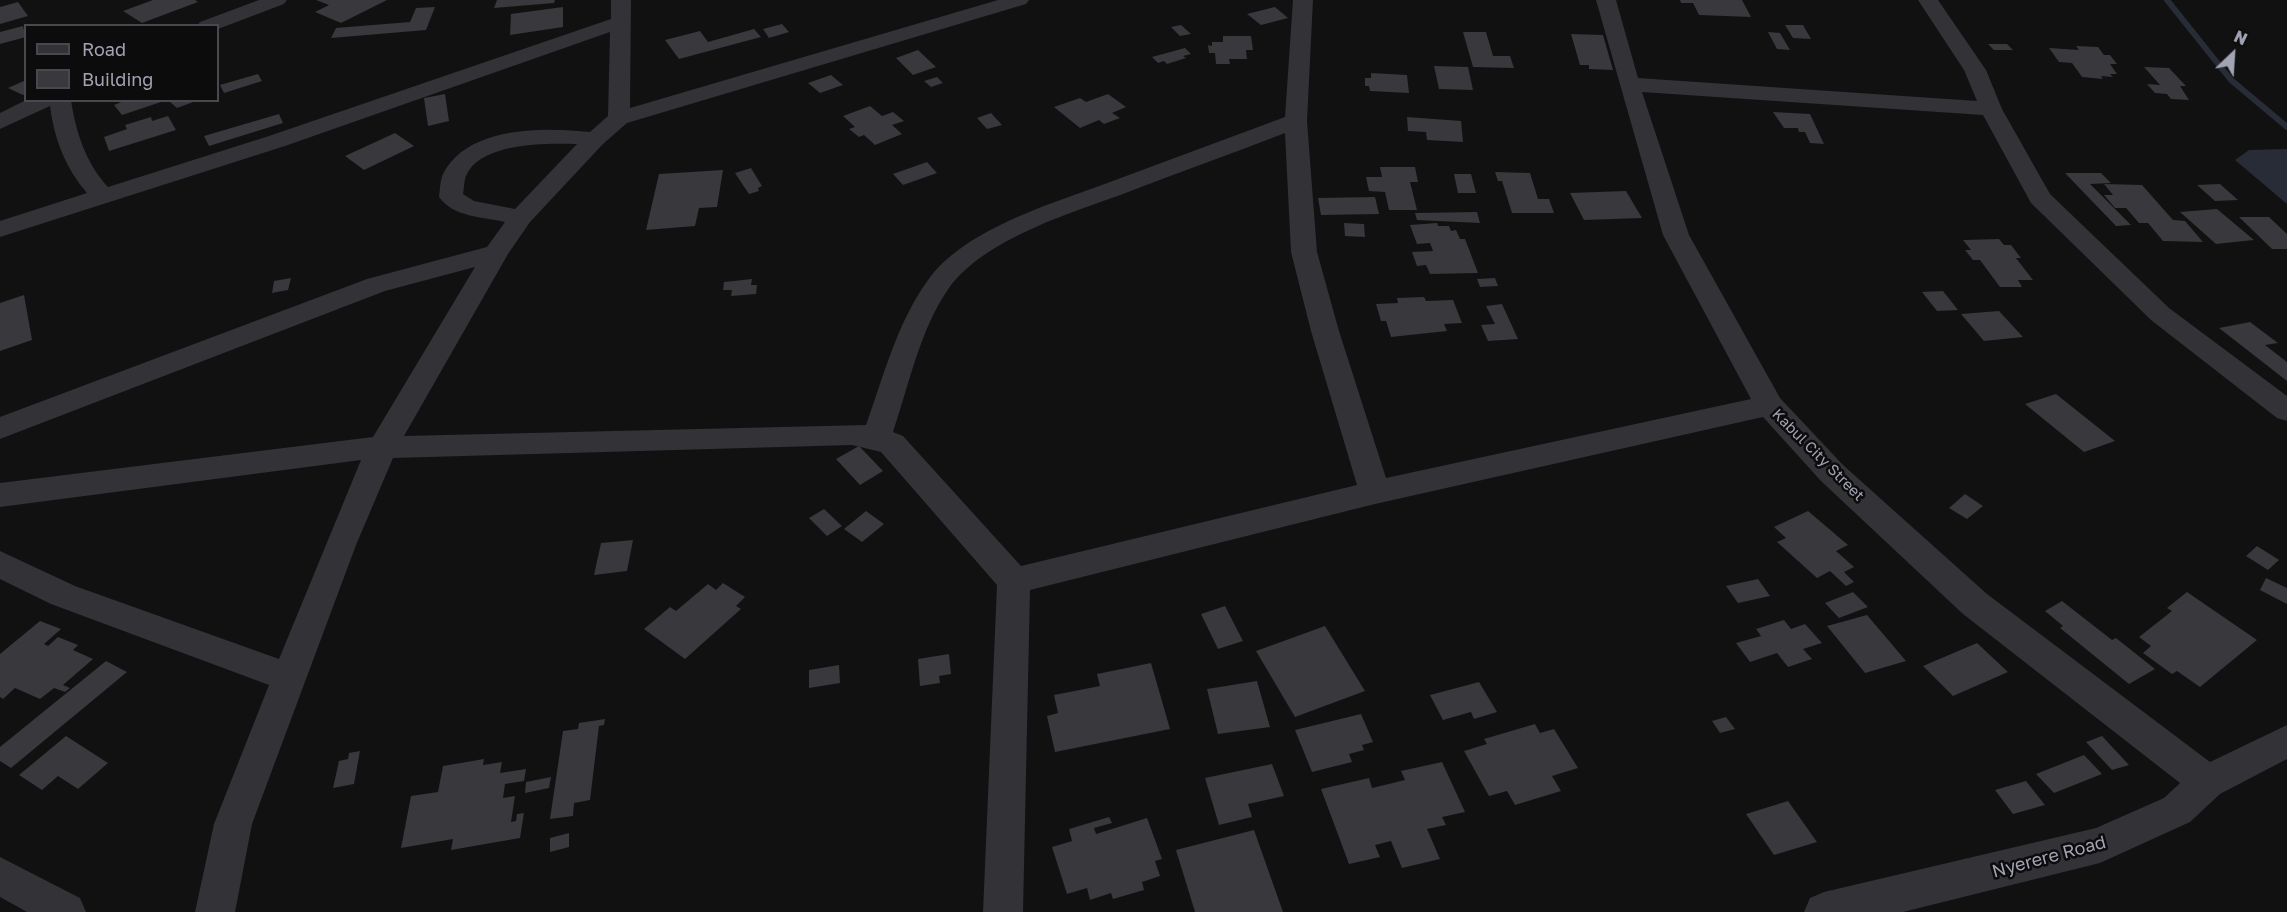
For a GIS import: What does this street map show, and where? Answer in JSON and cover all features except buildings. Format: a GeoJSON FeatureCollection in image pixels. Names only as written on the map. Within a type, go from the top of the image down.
{"type":"FeatureCollection","features":[{"type":"Feature","properties":{"kind":"street"},"geometry":{"type":"LineString","coordinates":[[212,24],[277,0]]}},
{"type":"Feature","properties":{"kind":"street"},"geometry":{"type":"LineString","coordinates":[[619,118],[621,0]]}},
{"type":"Feature","properties":{"kind":"street"},"geometry":{"type":"LineString","coordinates":[[215,912],[233,824],[340,545],[382,447],[496,253],[521,217],[595,139],[619,118],[1019,0]]}},
{"type":"Feature","properties":{"kind":"street"},"geometry":{"type":"LineString","coordinates":[[1303,0],[1296,121],[1304,252],[1324,332],[1376,492]]}},
{"type":"Feature","properties":{"kind":"street","name":"Kabul City Street"},"geometry":{"type":"LineString","coordinates":[[1606,0],[1629,84],[1676,235],[1768,405],[1832,473],[1975,604],[2207,782]]}},
{"type":"Feature","properties":{"kind":"street"},"geometry":{"type":"LineString","coordinates":[[1928,0],[1975,70],[1991,109],[2040,198],[2160,314],[2287,411]]}},
{"type":"Feature","properties":{"kind":"street"},"geometry":{"type":"LineString","coordinates":[[0,229],[277,141],[620,23]]}},
{"type":"Feature","properties":{"kind":"street"},"geometry":{"type":"LineString","coordinates":[[1629,84],[1787,97],[1991,109]]}},
{"type":"Feature","properties":{"kind":"street"},"geometry":{"type":"LineString","coordinates":[[0,122],[41,102]]}},
{"type":"Feature","properties":{"kind":"street"},"geometry":{"type":"LineString","coordinates":[[60,102],[63,122],[81,172],[102,195]]}},
{"type":"Feature","properties":{"kind":"street"},"geometry":{"type":"LineString","coordinates":[[876,437],[923,312],[940,282],[955,266],[978,249],[1046,215],[1296,121]]}},
{"type":"Feature","properties":{"kind":"street"},"geometry":{"type":"LineString","coordinates":[[521,217],[467,207],[450,197],[449,181],[459,166],[489,146],[511,140],[570,135],[595,139]]}},
{"type":"Feature","properties":{"kind":"street"},"geometry":{"type":"LineString","coordinates":[[0,428],[376,285],[496,253]]}},
{"type":"Feature","properties":{"kind":"street"},"geometry":{"type":"LineString","coordinates":[[1014,581],[1376,492],[1768,405]]}},
{"type":"Feature","properties":{"kind":"street"},"geometry":{"type":"LineString","coordinates":[[0,495],[382,447],[852,434],[876,437],[892,444],[1014,581],[1003,912]]}},
{"type":"Feature","properties":{"kind":"street"},"geometry":{"type":"LineString","coordinates":[[0,564],[63,595],[290,678]]}},
{"type":"Feature","properties":{"kind":"street","name":"Nyerere Road"},"geometry":{"type":"LineString","coordinates":[[1824,912],[2100,845],[2177,810],[2207,782],[2287,741]]}},
{"type":"Feature","properties":{"kind":"street"},"geometry":{"type":"LineString","coordinates":[[0,876],[66,912]]}},
{"type":"Feature","properties":{"kind":"shaded area"},"geometry":{"type":"Polygon","coordinates":[[[2287,149],[2287,204],[2235,160],[2249,150],[2287,149]]]}},
{"type":"Feature","properties":{"kind":"waterway"},"geometry":{"type":"LineString","coordinates":[[2167,0],[2231,80],[2287,127]]}}]}
